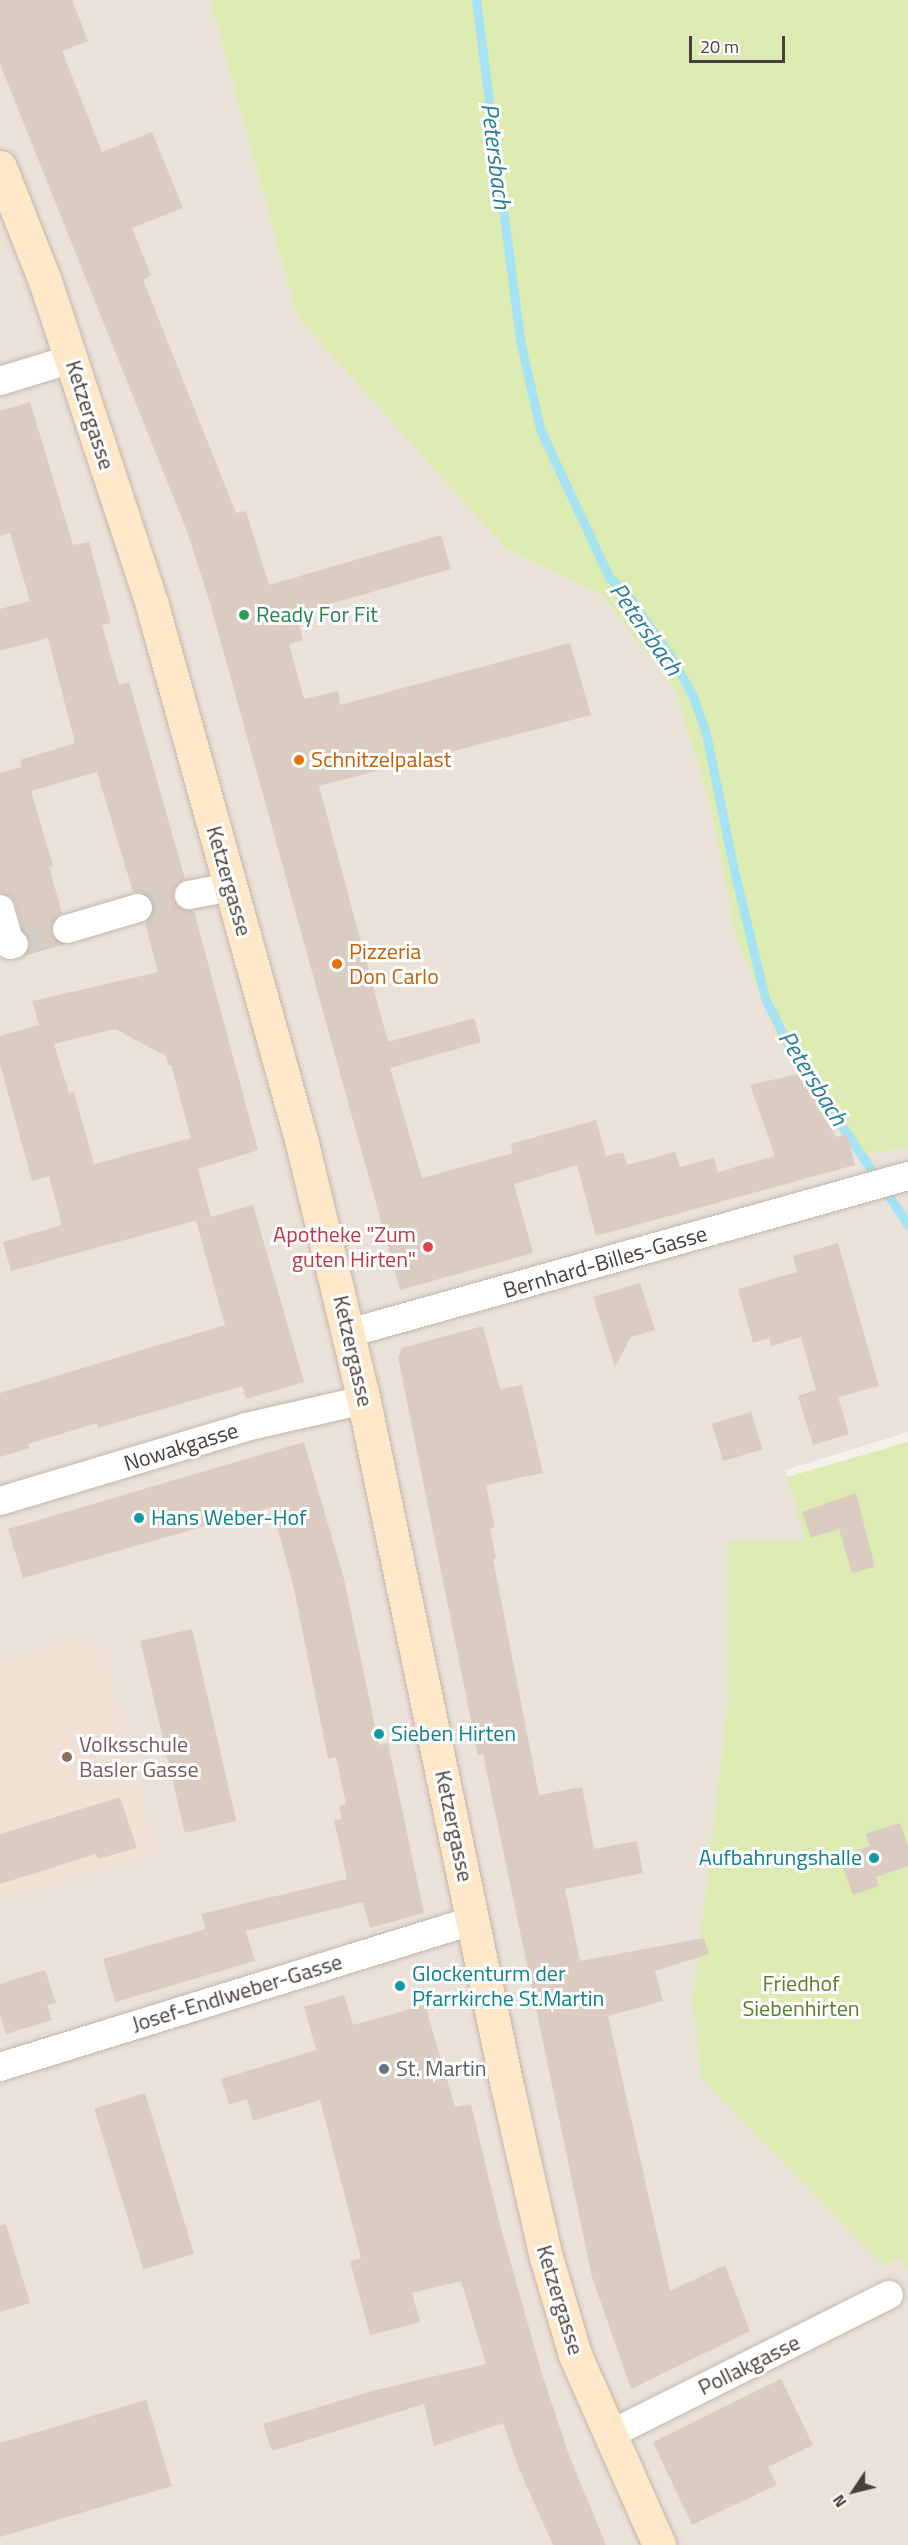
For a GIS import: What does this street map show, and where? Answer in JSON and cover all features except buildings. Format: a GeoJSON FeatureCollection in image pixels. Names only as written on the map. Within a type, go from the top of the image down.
{"type":"FeatureCollection","features":[{"type":"Feature","properties":{"kind":"main road","name":"Ketzergasse"},"geometry":{"type":"LineString","coordinates":[[0,167],[45,281],[152,605],[302,1143],[364,1400],[546,2256],[575,2355],[659,2545]]}},
{"type":"Feature","properties":{"kind":"street"},"geometry":{"type":"LineString","coordinates":[[0,381],[72,359]]}},
{"type":"Feature","properties":{"kind":"street"},"geometry":{"type":"LineString","coordinates":[[189,895],[231,887]]}},
{"type":"Feature","properties":{"kind":"street"},"geometry":{"type":"LineString","coordinates":[[67,929],[138,908]]}},
{"type":"Feature","properties":{"kind":"street"},"geometry":{"type":"LineString","coordinates":[[0,909],[10,945],[14,944]]}},
{"type":"Feature","properties":{"kind":"street","name":"Bernhard-Billes-Gasse"},"geometry":{"type":"LineString","coordinates":[[349,1332],[908,1176]]}},
{"type":"Feature","properties":{"kind":"street","name":"Nowakgasse"},"geometry":{"type":"LineString","coordinates":[[0,1501],[246,1427],[364,1400]]}},
{"type":"Feature","properties":{"kind":"street","name":"Josef-Endlweber-Gasse"},"geometry":{"type":"LineString","coordinates":[[0,2067],[474,1920]]}},
{"type":"Feature","properties":{"kind":"street","name":"Pollakgasse"},"geometry":{"type":"LineString","coordinates":[[609,2435],[889,2295]]}},
{"type":"Feature","properties":{"kind":"shaded area"},"geometry":{"type":"Polygon","coordinates":[[[0,0],[210,0],[297,316],[506,549],[602,595],[675,690],[711,808],[863,1155],[908,1148],[908,1432],[785,1470],[806,1540],[728,1542],[728,1703],[899,2257],[908,2271],[908,2545],[0,2545],[0,1901],[158,1854],[84,1636],[0,1661],[0,0]]]}},
{"type":"Feature","properties":{"kind":"shaded area","name":"Volksschule Basler Gasse"},"geometry":{"type":"Polygon","coordinates":[[[84,1636],[106,1654],[158,1854],[0,1901],[0,1661],[84,1636]]]}},
{"type":"Feature","properties":{"kind":"green space"},"geometry":{"type":"Polygon","coordinates":[[[210,0],[908,0],[908,1148],[863,1155],[781,1044],[736,938],[711,808],[675,690],[602,595],[506,549],[297,316],[210,0]]]}},
{"type":"Feature","properties":{"kind":"green space","name":"Friedhof Siebenhirten"},"geometry":{"type":"Polygon","coordinates":[[[908,1442],[908,2271],[899,2257],[884,2266],[701,2078],[693,2001],[728,1703],[728,1541],[805,1540],[787,1477],[908,1442]]]}},
{"type":"Feature","properties":{"kind":"waterway","name":"Petersbach"},"geometry":{"type":"LineString","coordinates":[[476,0],[520,340],[540,429],[609,577],[632,601],[671,657],[692,694],[705,729],[733,866],[765,998],[790,1048],[908,1225]]}},
{"type":"Feature","properties":{"kind":"tunnel"},"geometry":{"type":"LineString","coordinates":[[138,908],[189,895]]}},
{"type":"Feature","properties":{"kind":"tunnel"},"geometry":{"type":"LineString","coordinates":[[14,944],[67,929]]}},
{"type":"Feature","properties":{"kind":"place","name":"Ready For Fit"},"geometry":{"type":"Point","coordinates":[244,615]}},
{"type":"Feature","properties":{"kind":"place","name":"Schnitzelpalast"},"geometry":{"type":"Point","coordinates":[299,760]}},
{"type":"Feature","properties":{"kind":"place","name":"Pizzeria Don Carlo"},"geometry":{"type":"Point","coordinates":[337,964]}},
{"type":"Feature","properties":{"kind":"place","name":"Apotheke \"Zum guten Hirten\""},"geometry":{"type":"Point","coordinates":[428,1247]}},
{"type":"Feature","properties":{"kind":"place","name":"Hans Weber-Hof"},"geometry":{"type":"Point","coordinates":[139,1518]}},
{"type":"Feature","properties":{"kind":"place","name":"Sieben Hirten"},"geometry":{"type":"Point","coordinates":[379,1734]}},
{"type":"Feature","properties":{"kind":"place","name":"Volksschule Basler Gasse"},"geometry":{"type":"Point","coordinates":[67,1757]}},
{"type":"Feature","properties":{"kind":"place","name":"Aufbahrungshalle"},"geometry":{"type":"Point","coordinates":[874,1858]}},
{"type":"Feature","properties":{"kind":"place","name":"Glockenturm der Pfarrkirche St.Martin"},"geometry":{"type":"Point","coordinates":[400,1986]}},
{"type":"Feature","properties":{"kind":"place","name":"St. Martin"},"geometry":{"type":"Point","coordinates":[384,2069]}}]}
